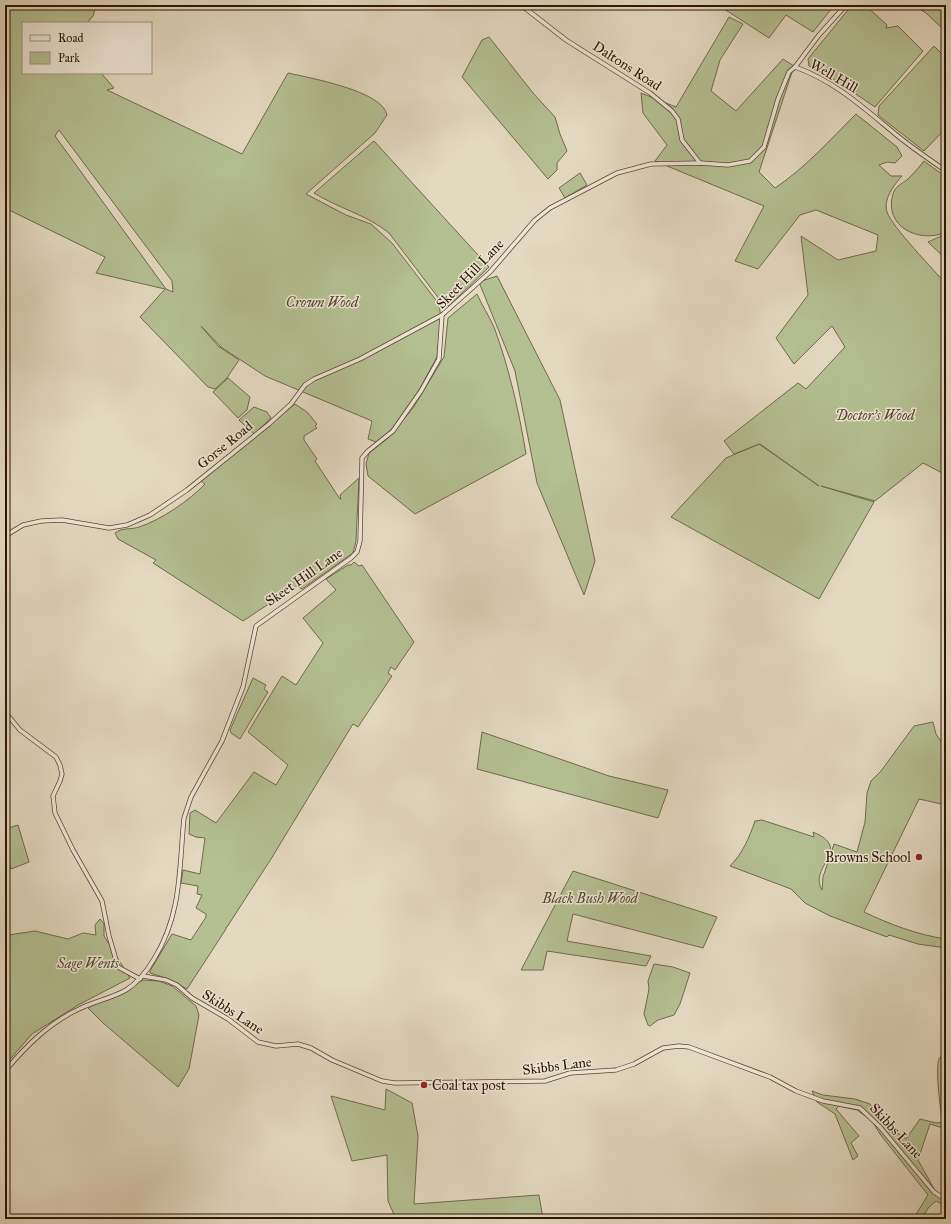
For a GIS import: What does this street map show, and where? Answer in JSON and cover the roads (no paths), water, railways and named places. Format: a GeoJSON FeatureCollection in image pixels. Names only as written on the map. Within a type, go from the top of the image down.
{"type":"FeatureCollection","features":[{"type":"Feature","properties":{"kind":"street","name":"Daltons Road"},"geometry":{"type":"LineString","coordinates":[[521,5],[566,40],[650,93],[672,111],[678,119],[682,140],[700,163]]}},
{"type":"Feature","properties":{"kind":"street"},"geometry":{"type":"LineString","coordinates":[[795,67],[819,35],[846,5]]}},
{"type":"Feature","properties":{"kind":"street","name":"Well Hill"},"geometry":{"type":"LineString","coordinates":[[700,163],[728,165],[750,161],[764,147],[778,99],[789,72],[795,67],[830,84],[853,98],[899,137],[946,171]]}},
{"type":"Feature","properties":{"kind":"street","name":"Skeet Hill Lane"},"geometry":{"type":"LineString","coordinates":[[5,1071],[28,1044],[56,1023],[81,1008],[126,990],[141,978],[168,934],[178,892],[184,823],[188,805],[222,741],[243,687],[256,626],[351,558],[357,552],[360,541],[362,458],[368,451],[393,431],[421,391],[439,359],[442,314],[490,272],[535,220],[550,208],[617,173],[638,166],[651,164],[700,163]]}},
{"type":"Feature","properties":{"kind":"street","name":"Gorse Road"},"geometry":{"type":"LineString","coordinates":[[5,536],[23,525],[41,521],[62,520],[110,528],[127,525],[150,515],[187,490],[268,424],[291,404],[305,385],[314,379],[360,359],[442,314]]}},
{"type":"Feature","properties":{"kind":"street","name":"Skibbs Lane"},"geometry":{"type":"LineString","coordinates":[[5,712],[20,730],[56,757],[60,765],[62,774],[53,796],[55,813],[73,850],[102,901],[111,944],[118,967],[141,978],[166,980],[177,985],[192,998],[228,1020],[258,1042],[276,1046],[298,1044],[311,1048],[332,1060],[382,1081],[395,1084],[545,1081],[570,1073],[616,1070],[634,1064],[663,1048],[680,1046],[700,1050],[744,1069],[770,1077],[796,1091],[823,1100],[860,1108],[880,1127],[934,1192],[946,1200]]}},
{"type":"Feature","properties":{"kind":"place","name":"Browns School"},"geometry":{"type":"Point","coordinates":[919,857]}},
{"type":"Feature","properties":{"kind":"place","name":"Coal tax post"},"geometry":{"type":"Point","coordinates":[424,1085]}},
{"type":"Feature","properties":{"kind":"park label","name":"Crown Wood"},"geometry":{"type":"Point","coordinates":[322,302]}},
{"type":"Feature","properties":{"kind":"park label","name":"Doctor's Wood"},"geometry":{"type":"Point","coordinates":[875,415]}},
{"type":"Feature","properties":{"kind":"park label","name":"Black Bush Wood"},"geometry":{"type":"Point","coordinates":[590,898]}},
{"type":"Feature","properties":{"kind":"park label","name":"Sage Wents"},"geometry":{"type":"Point","coordinates":[88,963]}}]}
